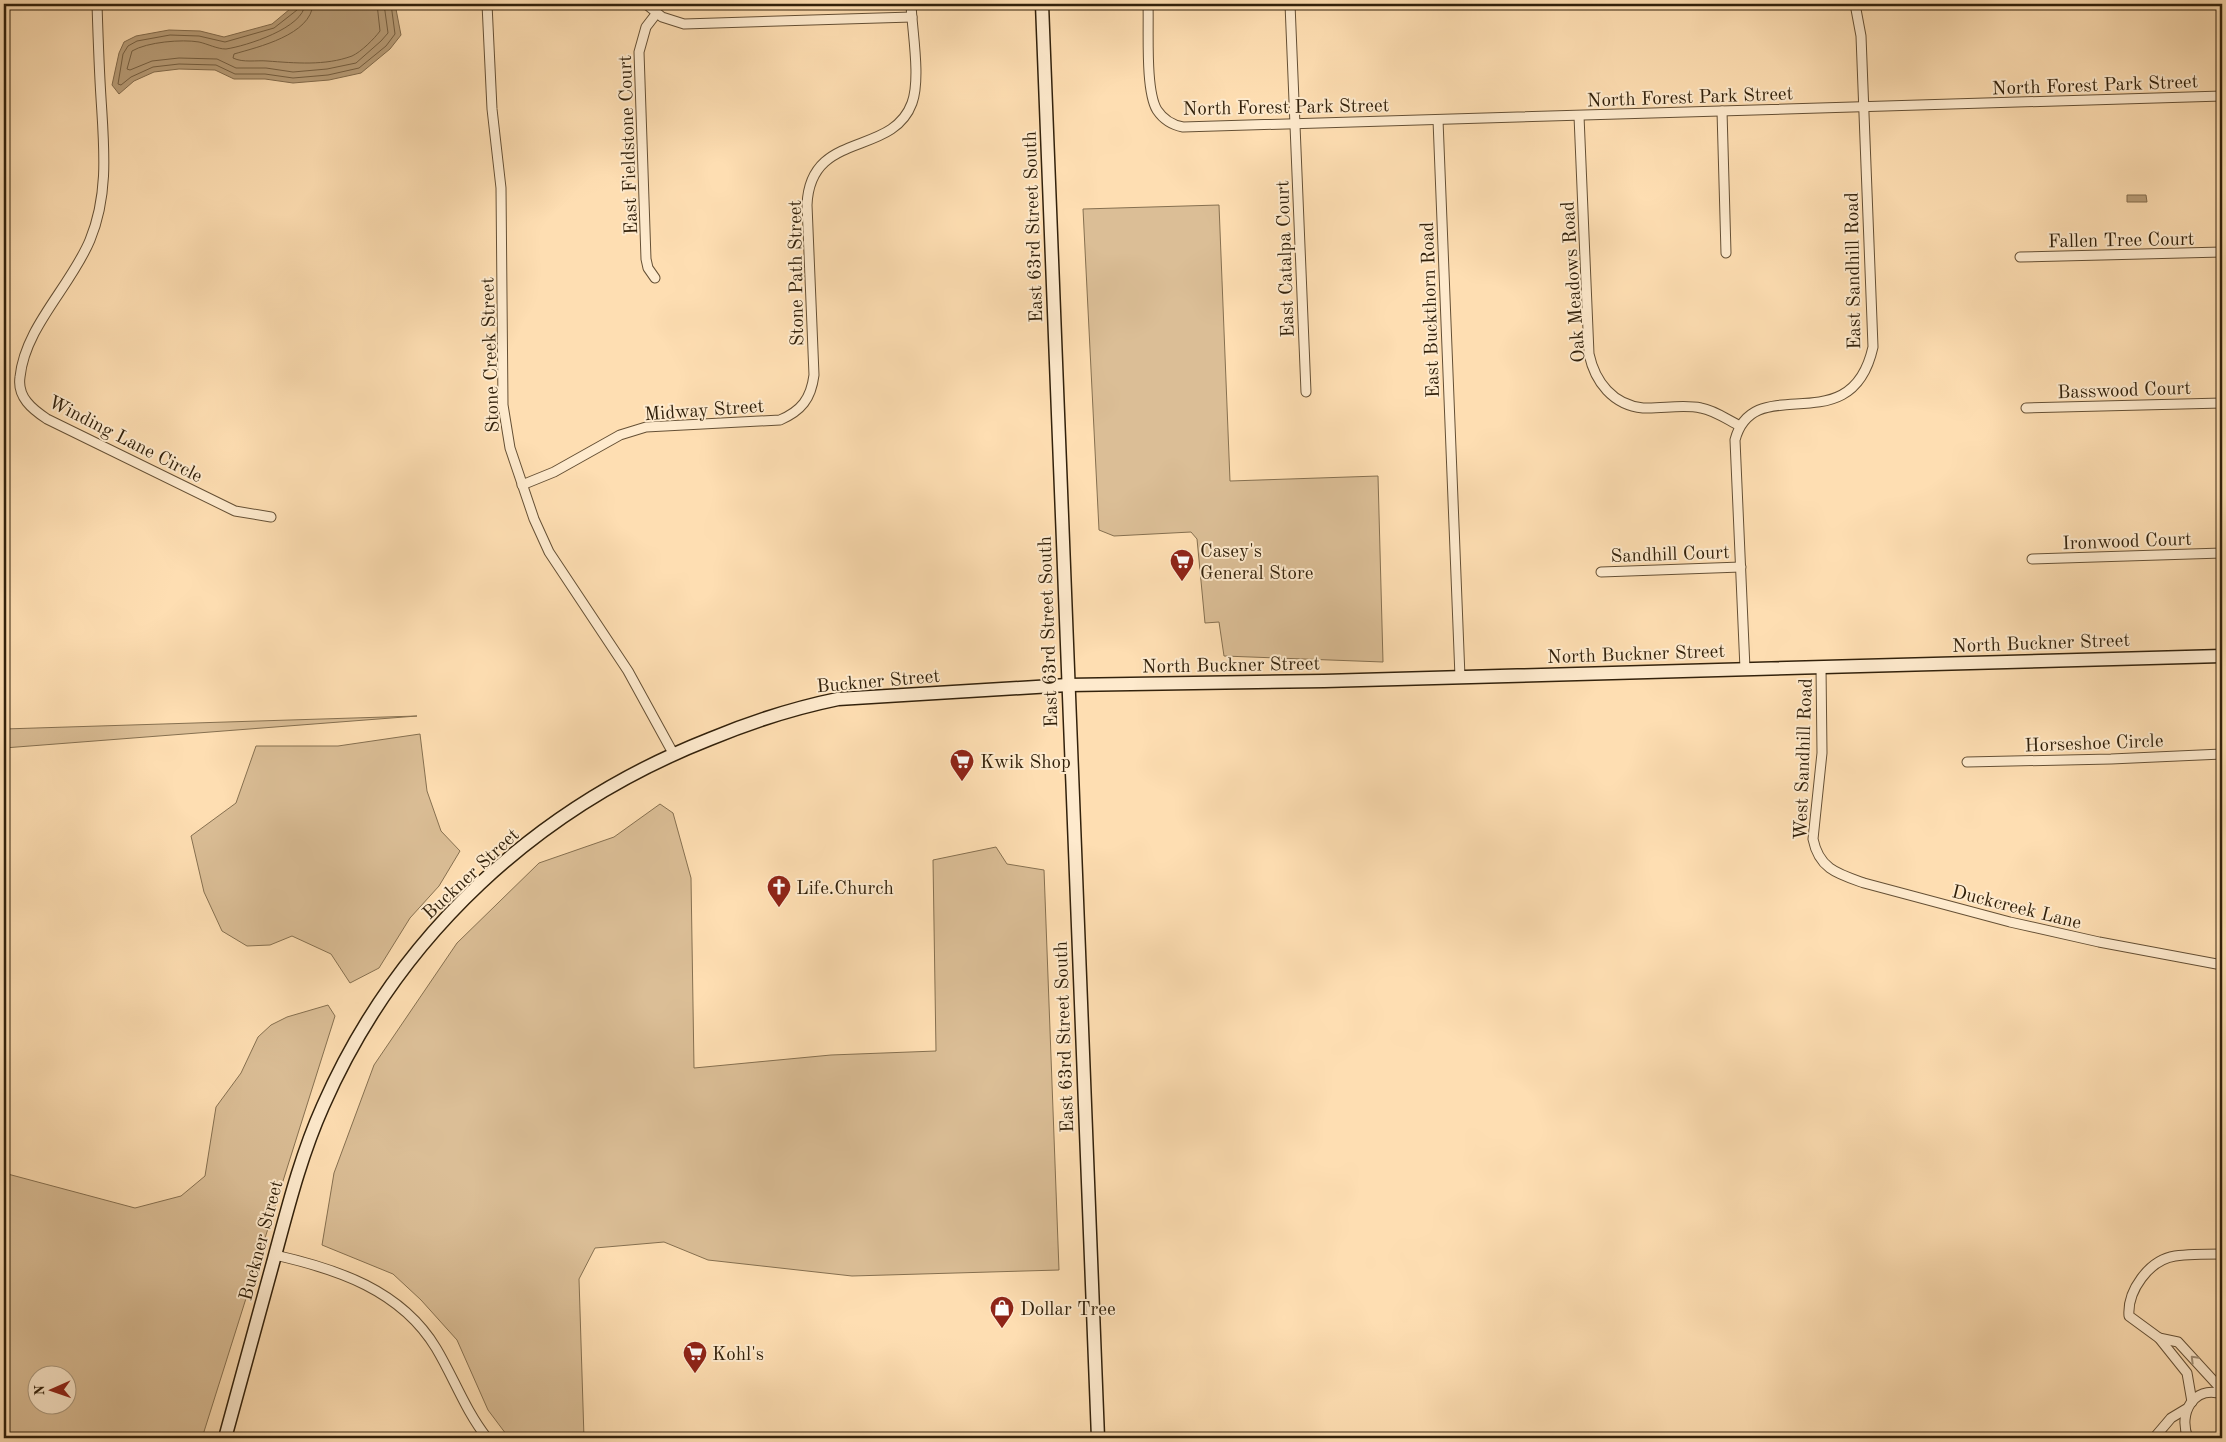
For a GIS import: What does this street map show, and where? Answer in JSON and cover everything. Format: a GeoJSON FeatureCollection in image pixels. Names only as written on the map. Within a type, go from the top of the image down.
{"type":"FeatureCollection","features":[{"type":"Feature","properties":{"kind":"main road","name":"East 63rd Street South"},"geometry":{"type":"LineString","coordinates":[[1042,4],[1098,1438]]}},
{"type":"Feature","properties":{"kind":"main road","name":"North Buckner Street"},"geometry":{"type":"LineString","coordinates":[[1050,686],[2222,656]]}},
{"type":"Feature","properties":{"kind":"main road","name":"Buckner Street"},"geometry":{"type":"LineString","coordinates":[[225,1438],[296,1180],[325,1100],[377,1004],[419,948],[463,899],[502,863],[570,810],[618,781],[673,753],[747,724],[806,705],[838,700],[1050,686]]}},
{"type":"Feature","properties":{"kind":"street","name":"Winding Lane Circle"},"geometry":{"type":"LineString","coordinates":[[98,4],[104,140],[102,197],[90,241],[28,345],[19,379],[21,391],[32,408],[47,419],[235,510],[271,517]]}},
{"type":"Feature","properties":{"kind":"street","name":"Stone Creek Street"},"geometry":{"type":"LineString","coordinates":[[487,4],[492,109],[501,188],[504,405],[510,448],[534,518],[549,552],[628,671],[673,753]]}},
{"type":"Feature","properties":{"kind":"street"},"geometry":{"type":"LineString","coordinates":[[646,4],[656,14],[672,22],[684,24],[912,16]]}},
{"type":"Feature","properties":{"kind":"street","name":"Stone Path Street"},"geometry":{"type":"LineString","coordinates":[[806,403],[814,376],[807,205],[810,189],[816,174],[826,161],[838,151],[891,130],[902,120],[911,105],[916,82],[911,4]]}},
{"type":"Feature","properties":{"kind":"street","name":"North Forest Park Street"},"geometry":{"type":"LineString","coordinates":[[1148,4],[1151,92],[1155,105],[1162,115],[1169,122],[1183,127],[2222,96]]}},
{"type":"Feature","properties":{"kind":"street","name":"East Catalpa Court"},"geometry":{"type":"LineString","coordinates":[[1290,4],[1306,392]]}},
{"type":"Feature","properties":{"kind":"street","name":"East Sandhill Road"},"geometry":{"type":"LineString","coordinates":[[1740,426],[1747,416],[1757,409],[1767,406],[1820,402],[1840,396],[1860,379],[1869,362],[1873,347],[1864,107],[1861,36],[1855,4]]}},
{"type":"Feature","properties":{"kind":"street","name":"East Fieldstone Court"},"geometry":{"type":"LineString","coordinates":[[655,278],[648,268],[646,259],[639,52],[646,27],[656,14]]}},
{"type":"Feature","properties":{"kind":"street"},"geometry":{"type":"LineString","coordinates":[[1722,112],[1726,253]]}},
{"type":"Feature","properties":{"kind":"street","name":"Oak Meadows Road"},"geometry":{"type":"LineString","coordinates":[[1579,116],[1590,354],[1592,366],[1599,382],[1615,398],[1630,405],[1644,408],[1702,408],[1740,426]]}},
{"type":"Feature","properties":{"kind":"street","name":"East Buckthorn Road"},"geometry":{"type":"LineString","coordinates":[[1438,120],[1460,677]]}},
{"type":"Feature","properties":{"kind":"street","name":"Fallen Tree Court"},"geometry":{"type":"LineString","coordinates":[[2020,257],[2222,252]]}},
{"type":"Feature","properties":{"kind":"street","name":"Midway Street"},"geometry":{"type":"LineString","coordinates":[[522,485],[554,472],[632,430],[646,427],[780,420],[790,416],[806,403]]}},
{"type":"Feature","properties":{"kind":"street","name":"Basswood Court"},"geometry":{"type":"LineString","coordinates":[[2026,408],[2222,403]]}},
{"type":"Feature","properties":{"kind":"street"},"geometry":{"type":"LineString","coordinates":[[1740,426],[1735,440],[1746,669]]}},
{"type":"Feature","properties":{"kind":"street","name":"Ironwood Court"},"geometry":{"type":"LineString","coordinates":[[2032,559],[2222,553]]}},
{"type":"Feature","properties":{"kind":"street","name":"Sandhill Court"},"geometry":{"type":"LineString","coordinates":[[1601,572],[1741,567]]}},
{"type":"Feature","properties":{"kind":"street","name":"West Sandhill Road"},"geometry":{"type":"LineString","coordinates":[[1816,852],[1813,834],[1822,753],[1821,667]]}},
{"type":"Feature","properties":{"kind":"street","name":"Horseshoe Circle"},"geometry":{"type":"LineString","coordinates":[[1967,762],[2111,760],[2222,754]]}},
{"type":"Feature","properties":{"kind":"street","name":"Duckcreek Lane"},"geometry":{"type":"LineString","coordinates":[[1816,852],[1822,862],[1829,868],[1864,883],[2027,926],[2099,942],[2222,965]]}},
{"type":"Feature","properties":{"kind":"street"},"geometry":{"type":"LineString","coordinates":[[2188,1438],[2184,1429],[2184,1419],[2189,1406],[2187,1373],[2159,1338],[2129,1316],[2128,1308],[2136,1285],[2158,1263],[2174,1256],[2222,1254]]}},
{"type":"Feature","properties":{"kind":"street"},"geometry":{"type":"LineString","coordinates":[[275,1255],[304,1262],[357,1280],[403,1308],[426,1332],[436,1347],[468,1410],[487,1438]]}},
{"type":"Feature","properties":{"kind":"street"},"geometry":{"type":"LineString","coordinates":[[2159,1338],[2178,1342],[2222,1390]]}},
{"type":"Feature","properties":{"kind":"street"},"geometry":{"type":"LineString","coordinates":[[2154,1438],[2171,1418],[2208,1393],[2222,1394]]}},
{"type":"Feature","properties":{"kind":"shaded area"},"geometry":{"type":"Polygon","coordinates":[[[1219,205],[1230,481],[1378,476],[1383,662],[1224,656],[1219,622],[1205,623],[1197,539],[1191,532],[1114,536],[1099,530],[1083,209],[1219,205]]]}},
{"type":"Feature","properties":{"kind":"shaded area"},"geometry":{"type":"Polygon","coordinates":[[[417,716],[4,748],[4,729],[417,716]]]}},
{"type":"Feature","properties":{"kind":"shaded area"},"geometry":{"type":"Polygon","coordinates":[[[420,734],[427,791],[441,831],[460,851],[439,886],[410,918],[379,968],[350,983],[331,954],[292,936],[270,945],[247,946],[222,931],[204,892],[191,836],[236,803],[256,746],[338,746],[420,734]]]}},
{"type":"Feature","properties":{"kind":"shaded area"},"geometry":{"type":"Polygon","coordinates":[[[660,804],[673,813],[691,878],[694,1068],[831,1055],[936,1051],[933,860],[996,847],[1007,864],[1044,870],[1059,1270],[852,1276],[708,1260],[664,1242],[595,1248],[579,1279],[584,1438],[509,1438],[488,1410],[457,1340],[421,1300],[393,1274],[322,1245],[334,1173],[374,1065],[457,943],[539,863],[614,837],[660,804]]]}},
{"type":"Feature","properties":{"kind":"shaded area"},"geometry":{"type":"Polygon","coordinates":[[[328,1005],[335,1016],[202,1438],[4,1438],[4,1173],[135,1208],[181,1196],[205,1176],[216,1107],[241,1073],[258,1037],[271,1025],[287,1017],[328,1005]]]}},
{"type":"Feature","properties":{"kind":"water"},"geometry":{"type":"Polygon","coordinates":[[[296,4],[395,4],[401,35],[390,49],[361,73],[329,80],[293,83],[265,79],[234,79],[215,70],[179,69],[154,72],[134,81],[119,94],[112,85],[119,53],[124,42],[136,36],[169,30],[200,31],[224,37],[272,24],[296,4]]]}},
{"type":"Feature","properties":{"kind":"water"},"geometry":{"type":"Polygon","coordinates":[[[2127,195],[2146,195],[2147,202],[2127,202],[2127,195]]]}},
{"type":"Feature","properties":{"kind":"place","name":"Casey's General Store"},"geometry":{"type":"Point","coordinates":[1182,582]}},
{"type":"Feature","properties":{"kind":"place","name":"Kwik Shop"},"geometry":{"type":"Point","coordinates":[962,782]}},
{"type":"Feature","properties":{"kind":"place","name":"Life.Church"},"geometry":{"type":"Point","coordinates":[779,908]}},
{"type":"Feature","properties":{"kind":"place","name":"Dollar Tree"},"geometry":{"type":"Point","coordinates":[1002,1329]}},
{"type":"Feature","properties":{"kind":"place","name":"Kohl's"},"geometry":{"type":"Point","coordinates":[695,1374]}}]}
